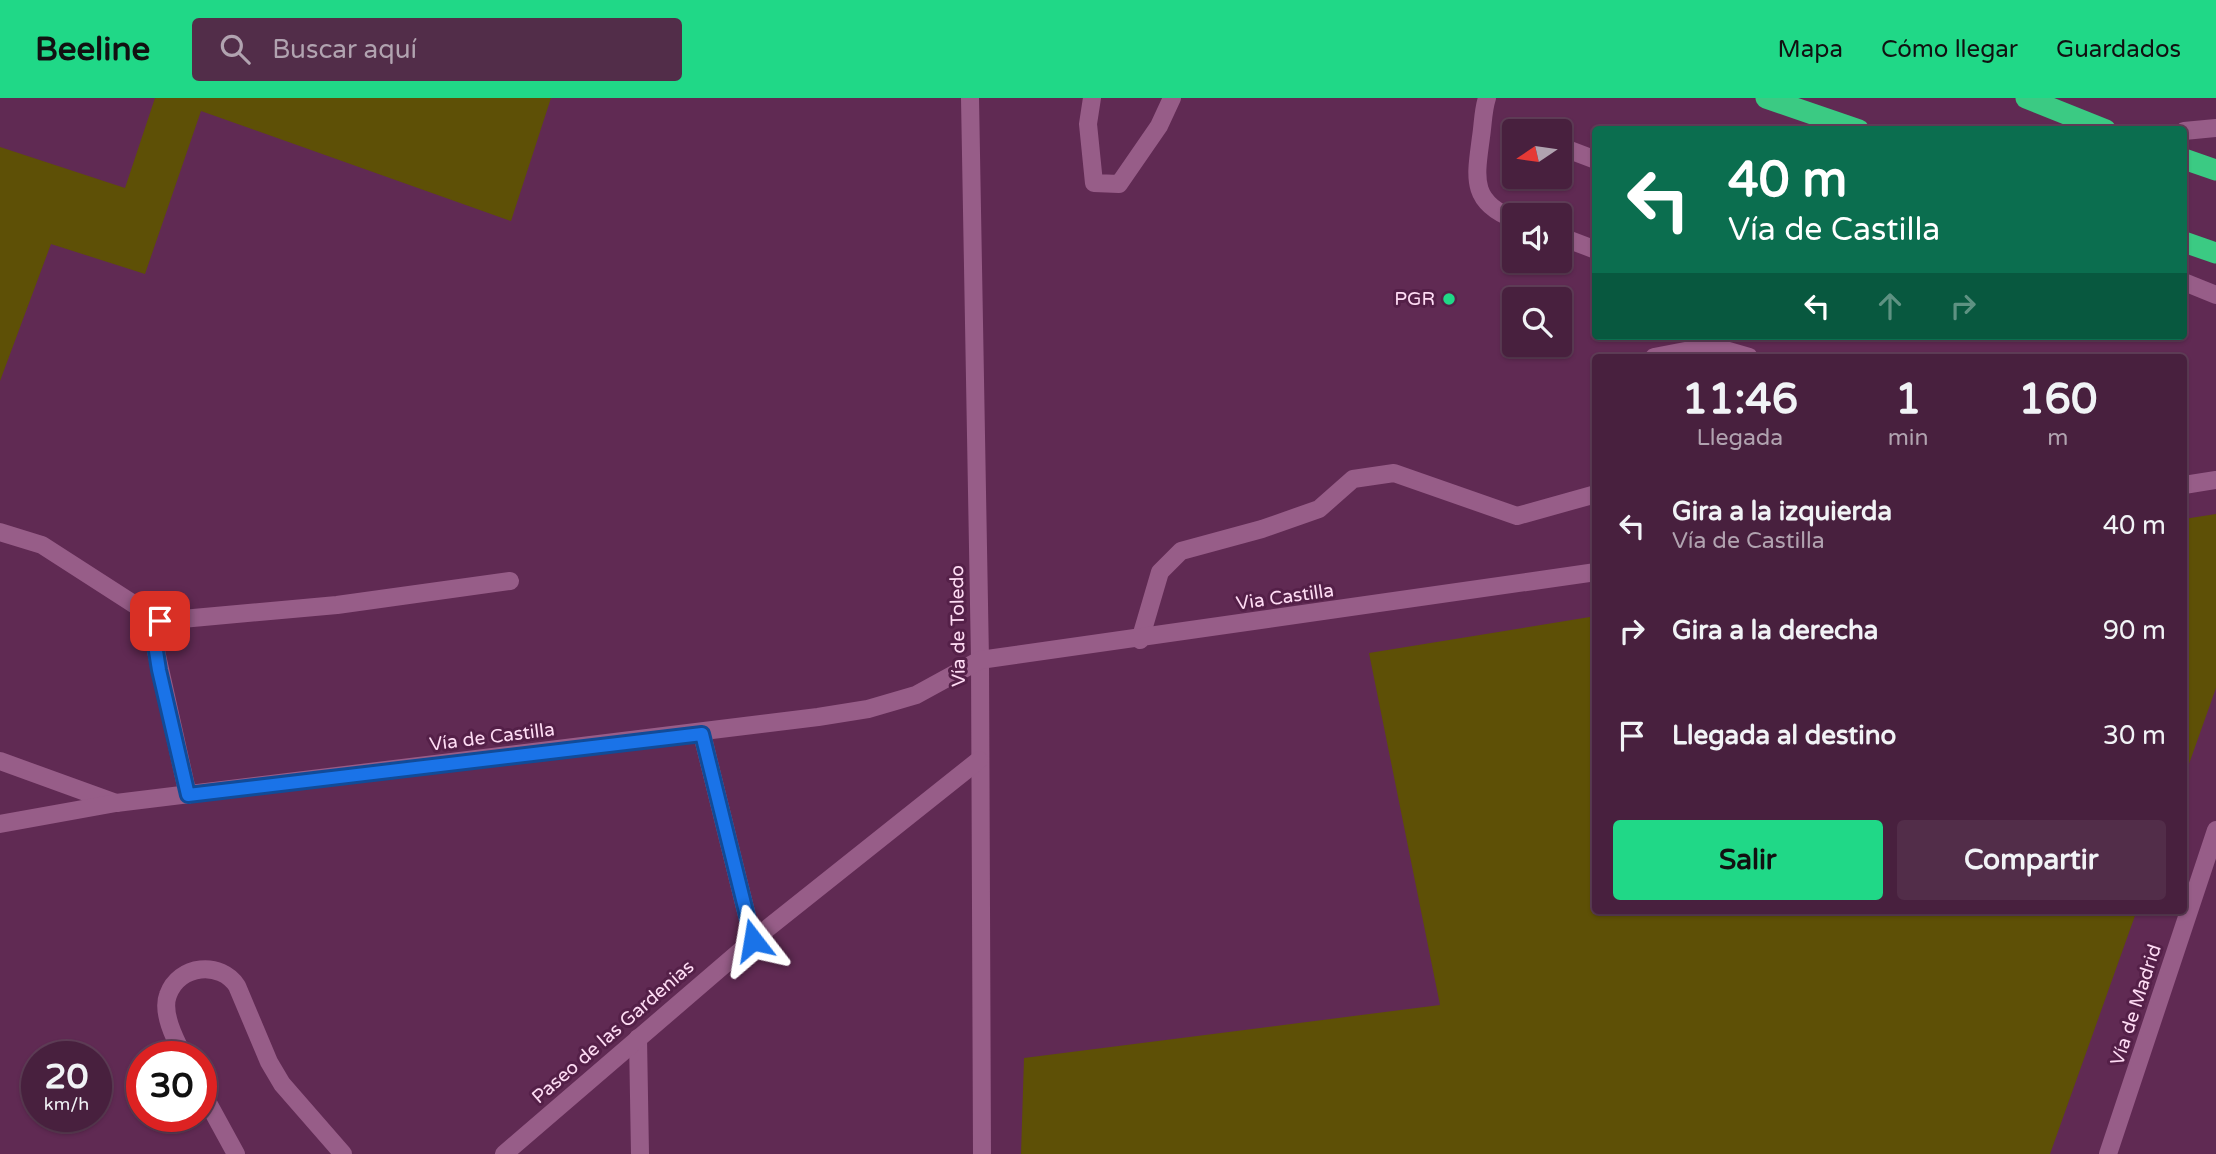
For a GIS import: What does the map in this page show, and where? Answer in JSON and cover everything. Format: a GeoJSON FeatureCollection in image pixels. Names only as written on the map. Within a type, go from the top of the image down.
{"type":"FeatureCollection","features":[{"type":"Feature","properties":{"kind":"highway"},"geometry":{"type":"LineString","coordinates":[[1766,98],[1847,126]]}},
{"type":"Feature","properties":{"kind":"highway"},"geometry":{"type":"LineString","coordinates":[[2026,98],[2096,126]]}},
{"type":"Feature","properties":{"kind":"highway"},"geometry":{"type":"LineString","coordinates":[[2187,160],[2216,170]]}},
{"type":"Feature","properties":{"kind":"highway"},"geometry":{"type":"LineString","coordinates":[[2187,243],[2216,253]]}},
{"type":"Feature","properties":{"kind":"street","name":"Vía de Toledo"},"geometry":{"type":"LineString","coordinates":[[970,98],[980,660],[982,1154]]}},
{"type":"Feature","properties":{"kind":"street"},"geometry":{"type":"LineString","coordinates":[[1092,98],[1088,124],[1094,183],[1119,184],[1159,126],[1172,98]]}},
{"type":"Feature","properties":{"kind":"street"},"geometry":{"type":"LineString","coordinates":[[1487,98],[1476,181],[1487,202],[1502,214]]}},
{"type":"Feature","properties":{"kind":"street"},"geometry":{"type":"LineString","coordinates":[[2187,131],[2216,128]]}},
{"type":"Feature","properties":{"kind":"street"},"geometry":{"type":"LineString","coordinates":[[1572,151],[1592,158]]}},
{"type":"Feature","properties":{"kind":"street"},"geometry":{"type":"LineString","coordinates":[[1572,241],[1592,248]]}},
{"type":"Feature","properties":{"kind":"street"},"geometry":{"type":"LineString","coordinates":[[2187,283],[2216,295]]}},
{"type":"Feature","properties":{"kind":"street"},"geometry":{"type":"LineString","coordinates":[[1670,354],[1711,346],[1739,354]]}},
{"type":"Feature","properties":{"kind":"street"},"geometry":{"type":"LineString","coordinates":[[1140,640],[1160,572],[1181,551],[1262,529],[1319,509],[1353,479],[1394,473],[1517,516],[1592,495]]}},
{"type":"Feature","properties":{"kind":"street"},"geometry":{"type":"LineString","coordinates":[[2187,485],[2216,480]]}},
{"type":"Feature","properties":{"kind":"street"},"geometry":{"type":"LineString","coordinates":[[0,532],[42,545],[160,621],[337,604],[510,581]]}},
{"type":"Feature","properties":{"kind":"street","name":"Via Castilla"},"geometry":{"type":"LineString","coordinates":[[980,660],[1140,640],[1592,573]]}},
{"type":"Feature","properties":{"kind":"street"},"geometry":{"type":"LineString","coordinates":[[160,621],[156,651],[159,670],[188,795]]}},
{"type":"Feature","properties":{"kind":"street","name":"Vía de Castilla"},"geometry":{"type":"LineString","coordinates":[[0,824],[116,803],[702,734],[868,709],[916,695],[980,660]]}},
{"type":"Feature","properties":{"kind":"street"},"geometry":{"type":"LineString","coordinates":[[702,734],[753,940]]}},
{"type":"Feature","properties":{"kind":"street","name":"Paseo de las Gardenias"},"geometry":{"type":"LineString","coordinates":[[504,1154],[753,940],[979,760]]}},
{"type":"Feature","properties":{"kind":"street"},"geometry":{"type":"LineString","coordinates":[[0,761],[116,803]]}},
{"type":"Feature","properties":{"kind":"street","name":"Vía de Madrid"},"geometry":{"type":"LineString","coordinates":[[2108,1154],[2216,830]]}},
{"type":"Feature","properties":{"kind":"street"},"geometry":{"type":"LineString","coordinates":[[178,1041],[169,1020],[167,995],[176,982],[193,971],[220,970],[230,976],[237,986],[269,1062],[282,1084],[343,1154]]}},
{"type":"Feature","properties":{"kind":"street"},"geometry":{"type":"LineString","coordinates":[[638,1038],[640,1154]]}},
{"type":"Feature","properties":{"kind":"street"},"geometry":{"type":"LineString","coordinates":[[217,1119],[236,1154]]}},
{"type":"Feature","properties":{"kind":"shaded area"},"geometry":{"type":"Polygon","coordinates":[[[155,98],[551,98],[511,221],[201,111],[145,274],[51,244],[0,381],[0,147],[125,188],[155,98]]]}},
{"type":"Feature","properties":{"kind":"shaded area"},"geometry":{"type":"Polygon","coordinates":[[[2216,514],[2216,688],[2187,770],[2187,519],[2216,514]]]}},
{"type":"Feature","properties":{"kind":"shaded area"},"geometry":{"type":"Polygon","coordinates":[[[1592,617],[1592,914],[2136,914],[2050,1154],[1021,1154],[1024,1058],[1440,1005],[1369,653],[1592,617]]]}},
{"type":"Feature","properties":{"kind":"place","name":"PGR"},"geometry":{"type":"Point","coordinates":[1449,299]}},
{"type":"Feature","properties":{"kind":"route"},"geometry":{"type":"LineString","coordinates":[[160,621],[156,651],[159,670],[188,795],[702,734],[753,940]]}}]}
